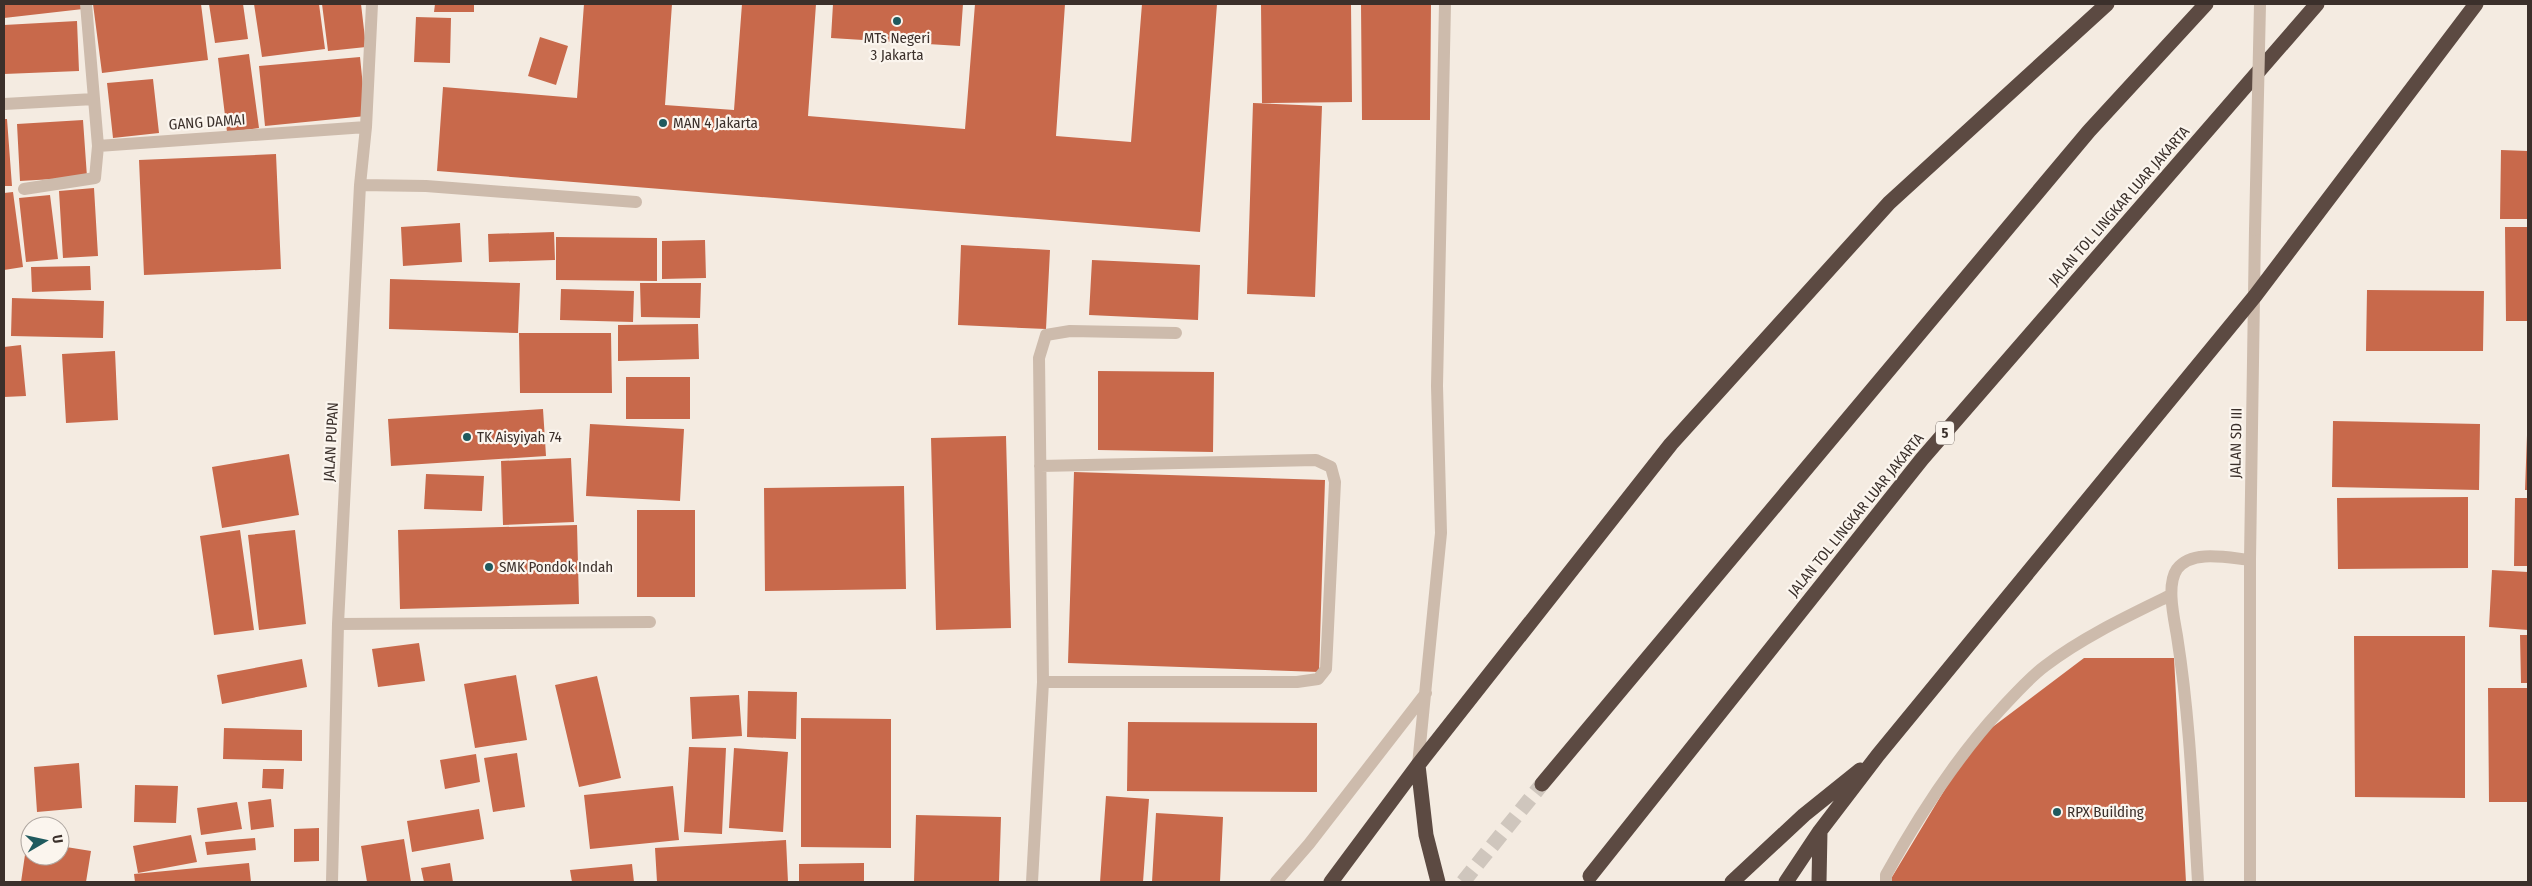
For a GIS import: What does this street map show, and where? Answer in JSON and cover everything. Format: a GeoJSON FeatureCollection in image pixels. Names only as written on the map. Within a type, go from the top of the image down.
{"type":"FeatureCollection","features":[{"type":"Feature","properties":{"kind":"highway"},"geometry":{"type":"LineString","coordinates":[[1332,882],[1418,765],[1665,452],[1889,203],[2107,4]]}},
{"type":"Feature","properties":{"kind":"highway"},"geometry":{"type":"LineString","coordinates":[[1542,784],[2089,131],[2206,4]]}},
{"type":"Feature","properties":{"kind":"highway","name":"JALAN TOL LINGKAR LUAR JAKARTA"},"geometry":{"type":"LineString","coordinates":[[1590,876],[1922,459],[2317,4]]}},
{"type":"Feature","properties":{"kind":"highway"},"geometry":{"type":"LineString","coordinates":[[1786,882],[1820,831],[1878,755],[2255,296],[2476,4]]}},
{"type":"Feature","properties":{"kind":"highway"},"geometry":{"type":"LineString","coordinates":[[1732,882],[1804,815],[1878,755]]}},
{"type":"Feature","properties":{"kind":"highway"},"geometry":{"type":"LineString","coordinates":[[1418,765],[1426,836],[1438,882]]}},
{"type":"Feature","properties":{"kind":"highway"},"geometry":{"type":"LineString","coordinates":[[1819,882],[1820,831]]}},
{"type":"Feature","properties":{"kind":"street"},"geometry":{"type":"LineString","coordinates":[[24,189],[95,178],[98,146],[86,4]]}},
{"type":"Feature","properties":{"kind":"street","name":"JALAN PUPAN"},"geometry":{"type":"LineString","coordinates":[[332,882],[338,624],[360,185],[366,127],[372,4]]}},
{"type":"Feature","properties":{"kind":"street"},"geometry":{"type":"LineString","coordinates":[[1418,765],[1441,533],[1437,386],[1446,4]]}},
{"type":"Feature","properties":{"kind":"street","name":"JALAN SD III"},"geometry":{"type":"LineString","coordinates":[[2250,882],[2250,560],[2260,4]]}},
{"type":"Feature","properties":{"kind":"street"},"geometry":{"type":"LineString","coordinates":[[4,104],[94,99]]}},
{"type":"Feature","properties":{"kind":"street","name":"GANG DAMAI"},"geometry":{"type":"LineString","coordinates":[[98,146],[366,127]]}},
{"type":"Feature","properties":{"kind":"street"},"geometry":{"type":"LineString","coordinates":[[360,185],[426,186],[636,202]]}},
{"type":"Feature","properties":{"kind":"street"},"geometry":{"type":"LineString","coordinates":[[1032,882],[1043,682],[1039,358],[1046,335],[1070,331],[1176,333]]}},
{"type":"Feature","properties":{"kind":"street"},"geometry":{"type":"LineString","coordinates":[[1040,466],[1316,460],[1331,467],[1335,482],[1326,668],[1318,679],[1297,682],[1043,682]]}},
{"type":"Feature","properties":{"kind":"street"},"geometry":{"type":"LineString","coordinates":[[2198,882],[2187,700],[2171,595],[2177,570],[2187,562],[2200,558],[2250,560]]}},
{"type":"Feature","properties":{"kind":"street"},"geometry":{"type":"LineString","coordinates":[[1886,882],[1886,875],[1912,828],[1942,782],[1974,738],[2013,696],[2043,667],[2070,649],[2171,595]]}},
{"type":"Feature","properties":{"kind":"street"},"geometry":{"type":"LineString","coordinates":[[338,624],[650,622]]}},
{"type":"Feature","properties":{"kind":"street"},"geometry":{"type":"LineString","coordinates":[[1276,882],[1309,844],[1426,693]]}},
{"type":"Feature","properties":{"kind":"building"},"geometry":{"type":"Polygon","coordinates":[[[4,4],[82,4],[83,9],[4,18],[4,4]]]}},
{"type":"Feature","properties":{"kind":"building"},"geometry":{"type":"Polygon","coordinates":[[[93,4],[201,4],[208,60],[102,73],[93,4]]]}},
{"type":"Feature","properties":{"kind":"building"},"geometry":{"type":"Polygon","coordinates":[[[209,4],[243,4],[248,39],[215,43],[209,4]]]}},
{"type":"Feature","properties":{"kind":"building"},"geometry":{"type":"Polygon","coordinates":[[[254,4],[319,4],[325,49],[262,57],[254,4]]]}},
{"type":"Feature","properties":{"kind":"building"},"geometry":{"type":"Polygon","coordinates":[[[322,4],[361,4],[366,47],[328,51],[322,4]]]}},
{"type":"Feature","properties":{"kind":"building"},"geometry":{"type":"Polygon","coordinates":[[[435,4],[474,4],[474,12],[434,12],[435,4]]]}},
{"type":"Feature","properties":{"kind":"building","name":"MAN 4 Jakarta"},"geometry":{"type":"Polygon","coordinates":[[[584,4],[672,4],[665,105],[734,110],[742,4],[816,4],[808,116],[965,129],[975,4],[1065,4],[1056,136],[1131,142],[1142,4],[1217,4],[1200,232],[437,171],[443,87],[577,98],[584,4]]]}},
{"type":"Feature","properties":{"kind":"building","name":"MTs Negeri 3 Jakarta"},"geometry":{"type":"Polygon","coordinates":[[[833,4],[963,4],[960,46],[831,38],[833,4]]]}},
{"type":"Feature","properties":{"kind":"building"},"geometry":{"type":"Polygon","coordinates":[[[1261,4],[1351,4],[1352,102],[1262,103],[1261,4]]]}},
{"type":"Feature","properties":{"kind":"building"},"geometry":{"type":"Polygon","coordinates":[[[1361,4],[1431,4],[1430,120],[1362,120],[1361,4]]]}},
{"type":"Feature","properties":{"kind":"building"},"geometry":{"type":"Polygon","coordinates":[[[416,17],[451,18],[450,63],[414,62],[416,17]]]}},
{"type":"Feature","properties":{"kind":"building"},"geometry":{"type":"Polygon","coordinates":[[[77,21],[79,71],[4,74],[4,25],[77,21]]]}},
{"type":"Feature","properties":{"kind":"building"},"geometry":{"type":"Polygon","coordinates":[[[540,37],[568,46],[556,85],[528,76],[540,37]]]}},
{"type":"Feature","properties":{"kind":"building"},"geometry":{"type":"Polygon","coordinates":[[[249,54],[259,128],[227,132],[218,58],[249,54]]]}},
{"type":"Feature","properties":{"kind":"building"},"geometry":{"type":"Polygon","coordinates":[[[360,57],[366,116],[265,126],[259,66],[360,57]]]}},
{"type":"Feature","properties":{"kind":"building"},"geometry":{"type":"Polygon","coordinates":[[[153,79],[159,133],[113,138],[107,83],[153,79]]]}},
{"type":"Feature","properties":{"kind":"building"},"geometry":{"type":"Polygon","coordinates":[[[1253,103],[1322,106],[1315,297],[1247,294],[1253,103]]]}},
{"type":"Feature","properties":{"kind":"building"},"geometry":{"type":"Polygon","coordinates":[[[4,119],[7,119],[12,186],[4,186],[4,119]]]}},
{"type":"Feature","properties":{"kind":"building"},"geometry":{"type":"Polygon","coordinates":[[[83,120],[87,177],[20,181],[17,124],[83,120]]]}},
{"type":"Feature","properties":{"kind":"building"},"geometry":{"type":"Polygon","coordinates":[[[2501,150],[2528,151],[2528,219],[2500,219],[2501,150]]]}},
{"type":"Feature","properties":{"kind":"building"},"geometry":{"type":"Polygon","coordinates":[[[276,154],[281,269],[144,275],[139,160],[276,154]]]}},
{"type":"Feature","properties":{"kind":"building"},"geometry":{"type":"Polygon","coordinates":[[[94,188],[98,256],[63,258],[59,191],[94,188]]]}},
{"type":"Feature","properties":{"kind":"building"},"geometry":{"type":"Polygon","coordinates":[[[13,192],[23,267],[4,270],[4,193],[13,192]]]}},
{"type":"Feature","properties":{"kind":"building"},"geometry":{"type":"Polygon","coordinates":[[[50,195],[58,259],[26,262],[19,198],[50,195]]]}},
{"type":"Feature","properties":{"kind":"building"},"geometry":{"type":"Polygon","coordinates":[[[460,223],[462,262],[403,266],[401,227],[460,223]]]}},
{"type":"Feature","properties":{"kind":"building"},"geometry":{"type":"Polygon","coordinates":[[[2505,227],[2528,227],[2528,321],[2506,321],[2505,227]]]}},
{"type":"Feature","properties":{"kind":"building"},"geometry":{"type":"Polygon","coordinates":[[[554,232],[555,260],[489,262],[488,234],[554,232]]]}},
{"type":"Feature","properties":{"kind":"building"},"geometry":{"type":"Polygon","coordinates":[[[556,237],[657,238],[657,281],[556,280],[556,237]]]}},
{"type":"Feature","properties":{"kind":"building"},"geometry":{"type":"Polygon","coordinates":[[[705,240],[706,278],[662,279],[662,241],[705,240]]]}},
{"type":"Feature","properties":{"kind":"building"},"geometry":{"type":"Polygon","coordinates":[[[961,245],[1050,250],[1046,329],[958,325],[961,245]]]}},
{"type":"Feature","properties":{"kind":"building"},"geometry":{"type":"Polygon","coordinates":[[[1092,260],[1200,265],[1198,320],[1089,315],[1092,260]]]}},
{"type":"Feature","properties":{"kind":"building"},"geometry":{"type":"Polygon","coordinates":[[[90,266],[91,290],[32,292],[31,267],[90,266]]]}},
{"type":"Feature","properties":{"kind":"building"},"geometry":{"type":"Polygon","coordinates":[[[390,279],[520,283],[518,333],[389,329],[390,279]]]}},
{"type":"Feature","properties":{"kind":"building"},"geometry":{"type":"Polygon","coordinates":[[[640,283],[701,283],[700,318],[641,317],[640,283]]]}},
{"type":"Feature","properties":{"kind":"building"},"geometry":{"type":"Polygon","coordinates":[[[561,289],[634,291],[633,322],[560,320],[561,289]]]}},
{"type":"Feature","properties":{"kind":"building"},"geometry":{"type":"Polygon","coordinates":[[[2367,290],[2484,291],[2483,351],[2366,351],[2367,290]]]}},
{"type":"Feature","properties":{"kind":"building"},"geometry":{"type":"Polygon","coordinates":[[[12,298],[104,301],[103,338],[11,336],[12,298]]]}},
{"type":"Feature","properties":{"kind":"building"},"geometry":{"type":"Polygon","coordinates":[[[698,324],[699,359],[618,361],[618,325],[698,324]]]}},
{"type":"Feature","properties":{"kind":"building"},"geometry":{"type":"Polygon","coordinates":[[[519,333],[611,333],[612,393],[520,393],[519,333]]]}},
{"type":"Feature","properties":{"kind":"building"},"geometry":{"type":"Polygon","coordinates":[[[21,345],[26,396],[4,397],[4,347],[21,345]]]}},
{"type":"Feature","properties":{"kind":"building"},"geometry":{"type":"Polygon","coordinates":[[[115,351],[118,420],[66,423],[62,354],[115,351]]]}},
{"type":"Feature","properties":{"kind":"building"},"geometry":{"type":"Polygon","coordinates":[[[1098,371],[1214,372],[1213,452],[1098,450],[1098,371]]]}},
{"type":"Feature","properties":{"kind":"building"},"geometry":{"type":"Polygon","coordinates":[[[626,377],[690,377],[690,419],[626,419],[626,377]]]}},
{"type":"Feature","properties":{"kind":"building","name":"TK Aisyiyah 74"},"geometry":{"type":"Polygon","coordinates":[[[543,409],[546,456],[391,466],[388,419],[543,409]]]}},
{"type":"Feature","properties":{"kind":"building"},"geometry":{"type":"Polygon","coordinates":[[[2333,421],[2480,424],[2479,490],[2332,487],[2333,421]]]}},
{"type":"Feature","properties":{"kind":"building"},"geometry":{"type":"Polygon","coordinates":[[[590,424],[684,429],[680,501],[586,496],[590,424]]]}},
{"type":"Feature","properties":{"kind":"building"},"geometry":{"type":"Polygon","coordinates":[[[2527,435],[2528,490],[2525,490],[2527,435]]]}},
{"type":"Feature","properties":{"kind":"building"},"geometry":{"type":"Polygon","coordinates":[[[1006,436],[1011,628],[936,630],[931,438],[1006,436]]]}},
{"type":"Feature","properties":{"kind":"building"},"geometry":{"type":"Polygon","coordinates":[[[289,454],[299,515],[222,528],[212,467],[289,454]]]}},
{"type":"Feature","properties":{"kind":"building"},"geometry":{"type":"Polygon","coordinates":[[[571,458],[574,522],[503,525],[501,461],[571,458]]]}},
{"type":"Feature","properties":{"kind":"building"},"geometry":{"type":"Polygon","coordinates":[[[1074,472],[1325,480],[1319,672],[1068,663],[1074,472]]]}},
{"type":"Feature","properties":{"kind":"building"},"geometry":{"type":"Polygon","coordinates":[[[426,474],[484,476],[482,511],[424,509],[426,474]]]}},
{"type":"Feature","properties":{"kind":"building"},"geometry":{"type":"Polygon","coordinates":[[[904,486],[906,589],[765,591],[764,488],[904,486]]]}},
{"type":"Feature","properties":{"kind":"building"},"geometry":{"type":"Polygon","coordinates":[[[2468,497],[2468,568],[2338,569],[2337,498],[2468,497]]]}},
{"type":"Feature","properties":{"kind":"building"},"geometry":{"type":"Polygon","coordinates":[[[2515,498],[2528,498],[2528,566],[2514,566],[2515,498]]]}},
{"type":"Feature","properties":{"kind":"building"},"geometry":{"type":"Polygon","coordinates":[[[637,510],[695,510],[695,597],[637,597],[637,510]]]}},
{"type":"Feature","properties":{"kind":"building","name":"SMK Pondok Indah"},"geometry":{"type":"Polygon","coordinates":[[[577,525],[579,604],[400,609],[398,530],[577,525]]]}},
{"type":"Feature","properties":{"kind":"building"},"geometry":{"type":"Polygon","coordinates":[[[240,530],[254,630],[214,635],[200,536],[240,530]]]}},
{"type":"Feature","properties":{"kind":"building"},"geometry":{"type":"Polygon","coordinates":[[[295,530],[306,624],[259,630],[248,535],[295,530]]]}},
{"type":"Feature","properties":{"kind":"building"},"geometry":{"type":"Polygon","coordinates":[[[2492,570],[2528,572],[2528,630],[2489,627],[2492,570]]]}},
{"type":"Feature","properties":{"kind":"building"},"geometry":{"type":"Polygon","coordinates":[[[2520,635],[2528,635],[2528,683],[2521,683],[2520,635]]]}},
{"type":"Feature","properties":{"kind":"building"},"geometry":{"type":"Polygon","coordinates":[[[2354,636],[2465,636],[2465,798],[2355,797],[2354,636]]]}},
{"type":"Feature","properties":{"kind":"building"},"geometry":{"type":"Polygon","coordinates":[[[419,643],[425,681],[378,687],[372,649],[419,643]]]}},
{"type":"Feature","properties":{"kind":"building","name":"RPX Building"},"geometry":{"type":"Polygon","coordinates":[[[2084,658],[2174,658],[2186,882],[1889,882],[1974,741],[2084,658]]]}},
{"type":"Feature","properties":{"kind":"building"},"geometry":{"type":"Polygon","coordinates":[[[302,659],[307,687],[222,704],[217,675],[302,659]]]}},
{"type":"Feature","properties":{"kind":"building"},"geometry":{"type":"Polygon","coordinates":[[[516,675],[527,740],[475,748],[464,684],[516,675]]]}},
{"type":"Feature","properties":{"kind":"building"},"geometry":{"type":"Polygon","coordinates":[[[597,676],[621,778],[579,787],[555,685],[597,676]]]}},
{"type":"Feature","properties":{"kind":"building"},"geometry":{"type":"Polygon","coordinates":[[[2488,688],[2528,688],[2528,802],[2489,802],[2488,688]]]}},
{"type":"Feature","properties":{"kind":"building"},"geometry":{"type":"Polygon","coordinates":[[[748,691],[797,692],[796,739],[747,737],[748,691]]]}},
{"type":"Feature","properties":{"kind":"building"},"geometry":{"type":"Polygon","coordinates":[[[739,695],[742,736],[692,739],[690,697],[739,695]]]}},
{"type":"Feature","properties":{"kind":"building"},"geometry":{"type":"Polygon","coordinates":[[[801,718],[891,719],[891,848],[801,847],[801,718]]]}},
{"type":"Feature","properties":{"kind":"building"},"geometry":{"type":"Polygon","coordinates":[[[1128,722],[1317,723],[1317,792],[1127,791],[1128,722]]]}},
{"type":"Feature","properties":{"kind":"building"},"geometry":{"type":"Polygon","coordinates":[[[224,728],[302,730],[302,761],[223,759],[224,728]]]}},
{"type":"Feature","properties":{"kind":"building"},"geometry":{"type":"Polygon","coordinates":[[[689,747],[726,748],[722,834],[684,832],[689,747]]]}},
{"type":"Feature","properties":{"kind":"building"},"geometry":{"type":"Polygon","coordinates":[[[734,748],[788,752],[783,832],[729,828],[734,748]]]}},
{"type":"Feature","properties":{"kind":"building"},"geometry":{"type":"Polygon","coordinates":[[[517,753],[525,807],[493,812],[484,758],[517,753]]]}},
{"type":"Feature","properties":{"kind":"building"},"geometry":{"type":"Polygon","coordinates":[[[476,754],[480,782],[445,789],[440,760],[476,754]]]}},
{"type":"Feature","properties":{"kind":"building"},"geometry":{"type":"Polygon","coordinates":[[[79,763],[82,808],[37,812],[34,767],[79,763]]]}},
{"type":"Feature","properties":{"kind":"building"},"geometry":{"type":"Polygon","coordinates":[[[263,769],[284,769],[283,789],[262,788],[263,769]]]}},
{"type":"Feature","properties":{"kind":"building"},"geometry":{"type":"Polygon","coordinates":[[[135,785],[178,786],[176,823],[134,822],[135,785]]]}},
{"type":"Feature","properties":{"kind":"building"},"geometry":{"type":"Polygon","coordinates":[[[673,786],[679,840],[590,849],[584,795],[673,786]]]}},
{"type":"Feature","properties":{"kind":"building"},"geometry":{"type":"Polygon","coordinates":[[[1106,796],[1149,799],[1143,882],[1100,882],[1106,796]]]}},
{"type":"Feature","properties":{"kind":"building"},"geometry":{"type":"Polygon","coordinates":[[[271,799],[274,827],[251,830],[248,802],[271,799]]]}},
{"type":"Feature","properties":{"kind":"building"},"geometry":{"type":"Polygon","coordinates":[[[237,802],[242,829],[201,835],[197,808],[237,802]]]}},
{"type":"Feature","properties":{"kind":"building"},"geometry":{"type":"Polygon","coordinates":[[[479,809],[484,839],[412,852],[407,821],[479,809]]]}},
{"type":"Feature","properties":{"kind":"building"},"geometry":{"type":"Polygon","coordinates":[[[1156,813],[1223,817],[1220,882],[1152,882],[1156,813]]]}},
{"type":"Feature","properties":{"kind":"building"},"geometry":{"type":"Polygon","coordinates":[[[916,815],[1001,817],[999,882],[914,882],[916,815]]]}},
{"type":"Feature","properties":{"kind":"building"},"geometry":{"type":"Polygon","coordinates":[[[319,828],[319,861],[294,862],[294,829],[319,828]]]}},
{"type":"Feature","properties":{"kind":"building"},"geometry":{"type":"Polygon","coordinates":[[[191,835],[197,862],[138,873],[133,846],[191,835]]]}},
{"type":"Feature","properties":{"kind":"building"},"geometry":{"type":"Polygon","coordinates":[[[255,838],[256,850],[207,855],[205,842],[255,838]]]}},
{"type":"Feature","properties":{"kind":"building"},"geometry":{"type":"Polygon","coordinates":[[[404,839],[411,882],[367,882],[361,846],[404,839]]]}},
{"type":"Feature","properties":{"kind":"building"},"geometry":{"type":"Polygon","coordinates":[[[786,840],[788,882],[657,882],[655,848],[786,840]]]}},
{"type":"Feature","properties":{"kind":"building"},"geometry":{"type":"Polygon","coordinates":[[[70,848],[91,851],[86,882],[21,882],[23,866],[70,866],[70,848]]]}},
{"type":"Feature","properties":{"kind":"building"},"geometry":{"type":"Polygon","coordinates":[[[249,863],[251,882],[135,882],[134,874],[249,863]]]}},
{"type":"Feature","properties":{"kind":"building"},"geometry":{"type":"Polygon","coordinates":[[[450,863],[453,882],[424,882],[421,868],[450,863]]]}},
{"type":"Feature","properties":{"kind":"building"},"geometry":{"type":"Polygon","coordinates":[[[864,863],[864,882],[799,882],[799,864],[864,863]]]}},
{"type":"Feature","properties":{"kind":"building"},"geometry":{"type":"Polygon","coordinates":[[[632,864],[634,882],[572,882],[570,870],[632,864]]]}},
{"type":"Feature","properties":{"kind":"tunnel"},"geometry":{"type":"LineString","coordinates":[[1463,882],[1542,784]]}},
{"type":"Feature","properties":{"kind":"place","name":"MTs Negeri 3 Jakarta"},"geometry":{"type":"Point","coordinates":[897,21]}},
{"type":"Feature","properties":{"kind":"place","name":"MAN 4 Jakarta"},"geometry":{"type":"Point","coordinates":[663,123]}},
{"type":"Feature","properties":{"kind":"place","name":"TK Aisyiyah 74"},"geometry":{"type":"Point","coordinates":[467,437]}},
{"type":"Feature","properties":{"kind":"place","name":"SMK Pondok Indah"},"geometry":{"type":"Point","coordinates":[489,567]}},
{"type":"Feature","properties":{"kind":"place","name":"RPX Building"},"geometry":{"type":"Point","coordinates":[2057,812]}}]}
